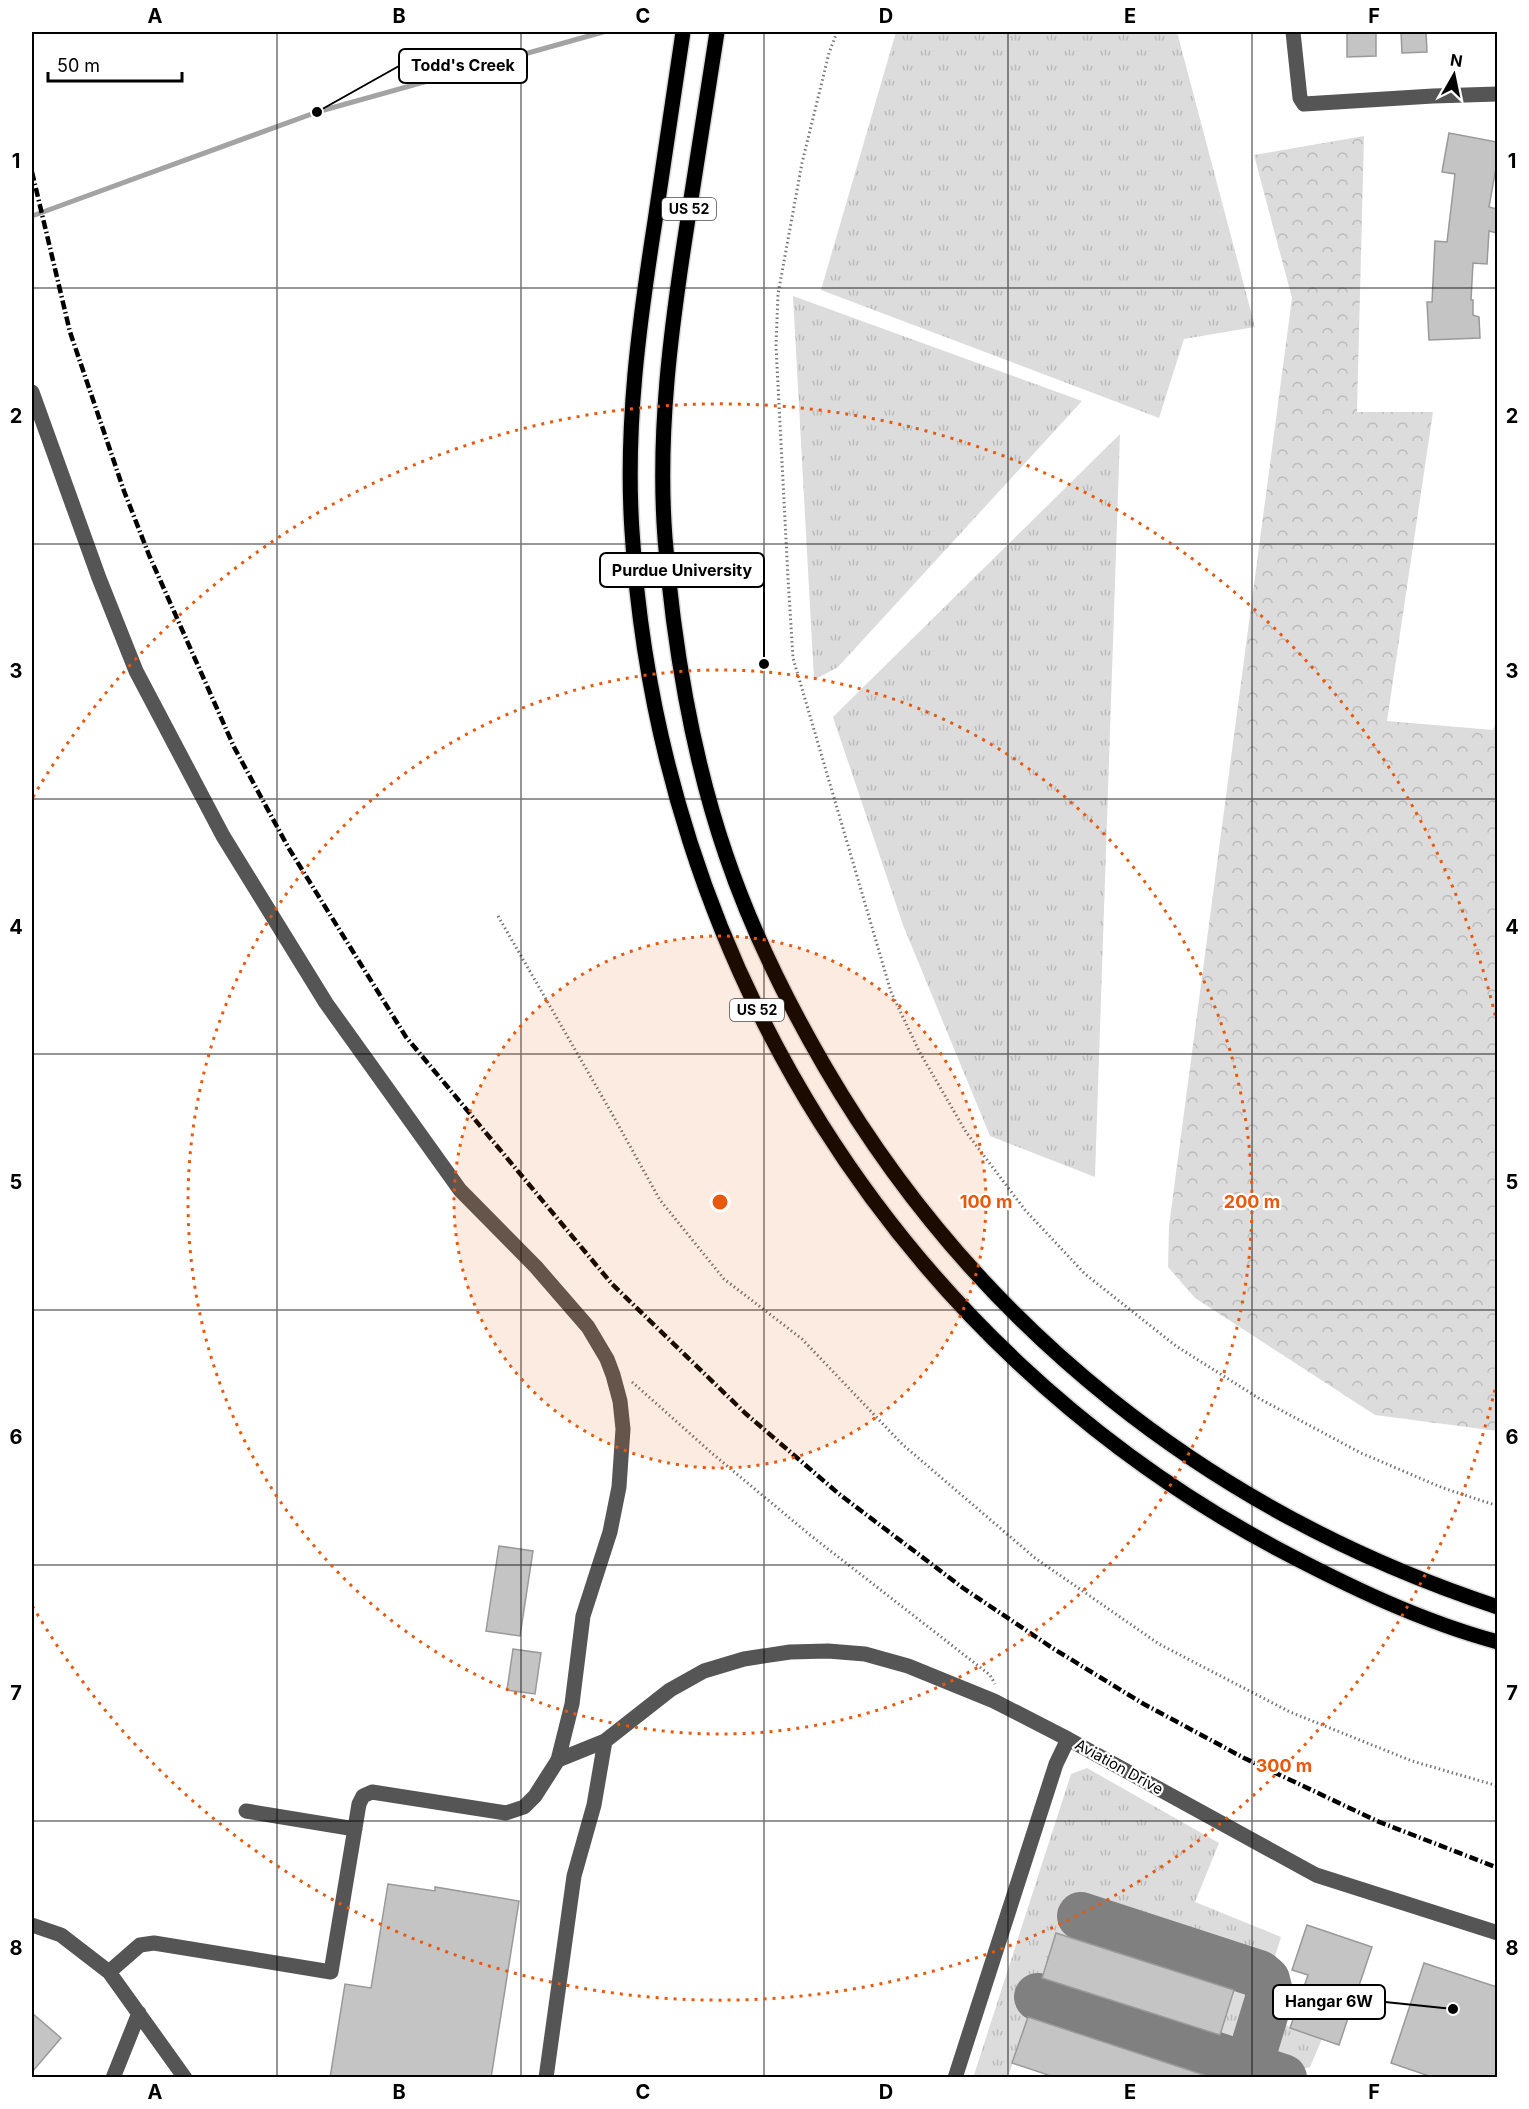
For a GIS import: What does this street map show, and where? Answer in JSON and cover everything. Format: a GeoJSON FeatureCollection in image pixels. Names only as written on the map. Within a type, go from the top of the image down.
{"type":"FeatureCollection","features":[{"type":"Feature","properties":{"kind":"main road","name":"US 52"},"geometry":{"type":"LineString","coordinates":[[683,32],[639,326],[632,406],[630,484],[632,533],[644,651],[672,784],[696,861],[726,942],[763,1022],[811,1110],[867,1192],[925,1266],[996,1342],[1065,1405],[1143,1467],[1227,1522],[1332,1577],[1408,1610],[1497,1642]]}},
{"type":"Feature","properties":{"kind":"main road","name":"US 52"},"geometry":{"type":"LineString","coordinates":[[717,32],[672,329],[664,438],[665,535],[677,650],[704,777],[726,855],[757,933],[796,1017],[845,1102],[898,1181],[956,1252],[1022,1322],[1086,1381],[1161,1438],[1244,1492],[1334,1542],[1423,1581],[1497,1607]]}},
{"type":"Feature","properties":{"kind":"street"},"geometry":{"type":"LineString","coordinates":[[1293,32],[1300,98],[1304,104],[1497,94]]}},
{"type":"Feature","properties":{"kind":"street"},"geometry":{"type":"LineString","coordinates":[[32,392],[99,578],[136,671],[223,836],[326,1003],[460,1191],[536,1267],[588,1327],[614,1375],[623,1429],[619,1487],[610,1532],[583,1616],[572,1704],[558,1760],[535,1796],[524,1807],[506,1813],[372,1792],[363,1796],[359,1804],[331,1972],[154,1943],[140,1946],[109,1972]]}},
{"type":"Feature","properties":{"kind":"street"},"geometry":{"type":"LineString","coordinates":[[558,1760],[605,1742],[670,1690],[704,1671],[744,1659],[790,1652],[828,1651],[865,1654],[908,1666],[994,1701],[1068,1739]]}},
{"type":"Feature","properties":{"kind":"street","name":"Aviation Drive"},"geometry":{"type":"LineString","coordinates":[[955,2078],[1056,1764],[1068,1739],[1316,1875],[1497,1934]]}},
{"type":"Feature","properties":{"kind":"street"},"geometry":{"type":"LineString","coordinates":[[546,2078],[574,1875],[594,1805],[605,1742]]}},
{"type":"Feature","properties":{"kind":"street"},"geometry":{"type":"LineString","coordinates":[[246,1811],[355,1829]]}},
{"type":"Feature","properties":{"kind":"street"},"geometry":{"type":"LineString","coordinates":[[32,1925],[62,1935],[109,1972],[185,2078]]}},
{"type":"Feature","properties":{"kind":"street"},"geometry":{"type":"LineString","coordinates":[[113,2078],[139,2013]]}},
{"type":"Feature","properties":{"kind":"path"},"geometry":{"type":"LineString","coordinates":[[837,32],[829,54],[802,163],[778,294],[776,346],[786,554],[794,658],[891,992],[919,1051],[966,1132],[1024,1210],[1085,1275],[1176,1346],[1260,1399],[1361,1453],[1443,1488],[1497,1506]]}},
{"type":"Feature","properties":{"kind":"path"},"geometry":{"type":"LineString","coordinates":[[498,916],[660,1200],[724,1279],[802,1339],[902,1444],[1035,1558],[1159,1644],[1290,1712],[1412,1761],[1497,1786]]}},
{"type":"Feature","properties":{"kind":"path"},"geometry":{"type":"LineString","coordinates":[[614,1375],[627,1377],[714,1455],[810,1535],[990,1675],[995,1682],[994,1701]]}},
{"type":"Feature","properties":{"kind":"green space"},"geometry":{"type":"Polygon","coordinates":[[[896,32],[1177,32],[1255,327],[1184,339],[1159,418],[821,290],[896,32]]]}},
{"type":"Feature","properties":{"kind":"green space"},"geometry":{"type":"Polygon","coordinates":[[[1364,136],[1357,412],[1433,412],[1387,721],[1493,730],[1497,720],[1497,1431],[1375,1415],[1195,1298],[1168,1267],[1169,1226],[1292,298],[1254,155],[1364,136]]]}},
{"type":"Feature","properties":{"kind":"green space"},"geometry":{"type":"Polygon","coordinates":[[[793,296],[1082,401],[838,667],[814,680],[793,296]]]}},
{"type":"Feature","properties":{"kind":"green space"},"geometry":{"type":"Polygon","coordinates":[[[1120,434],[1095,1177],[990,1136],[903,925],[833,717],[1120,434]]]}},
{"type":"Feature","properties":{"kind":"green space"},"geometry":{"type":"Polygon","coordinates":[[[1087,1768],[1219,1843],[1195,1902],[1281,1937],[1273,1963],[1262,1965],[1083,1908],[1074,1938],[1056,1933],[1008,2077],[973,2078],[1071,1774],[1087,1768]]]}},
{"type":"Feature","properties":{"kind":"green space"},"geometry":{"type":"Polygon","coordinates":[[[1240,1977],[1247,1982],[1251,1997],[1238,2040],[1219,2045],[1199,2039],[1200,2029],[1220,2035],[1234,1991],[1231,1989],[1235,1979],[1240,1977]]]}},
{"type":"Feature","properties":{"kind":"green space"},"geometry":{"type":"Polygon","coordinates":[[[1272,2018],[1282,2021],[1290,2028],[1322,2039],[1310,2067],[1289,2069],[1275,2065],[1270,2060],[1265,2046],[1272,2018]]]}},
{"type":"Feature","properties":{"kind":"building"},"geometry":{"type":"Polygon","coordinates":[[[1347,32],[1376,32],[1376,56],[1347,57],[1347,32]]]}},
{"type":"Feature","properties":{"kind":"building"},"geometry":{"type":"Polygon","coordinates":[[[1401,32],[1426,32],[1427,52],[1402,53],[1401,32]]]}},
{"type":"Feature","properties":{"kind":"building"},"geometry":{"type":"Polygon","coordinates":[[[1449,133],[1497,142],[1497,162],[1489,207],[1497,209],[1497,233],[1489,231],[1487,264],[1473,263],[1471,300],[1473,300],[1473,315],[1479,317],[1480,338],[1429,340],[1427,302],[1432,302],[1435,241],[1447,242],[1455,174],[1442,172],[1449,133]]]}},
{"type":"Feature","properties":{"kind":"building"},"geometry":{"type":"Polygon","coordinates":[[[499,1546],[533,1551],[520,1636],[486,1631],[499,1546]]]}},
{"type":"Feature","properties":{"kind":"building"},"geometry":{"type":"Polygon","coordinates":[[[513,1649],[541,1653],[535,1694],[507,1690],[513,1649]]]}},
{"type":"Feature","properties":{"kind":"building"},"geometry":{"type":"Polygon","coordinates":[[[388,1884],[435,1891],[435,1887],[519,1901],[491,2078],[330,2078],[345,1984],[371,1988],[388,1884]]]}},
{"type":"Feature","properties":{"kind":"building"},"geometry":{"type":"Polygon","coordinates":[[[1307,1925],[1372,1947],[1339,2045],[1290,2028],[1308,1975],[1292,1970],[1307,1925]]]}},
{"type":"Feature","properties":{"kind":"building"},"geometry":{"type":"Polygon","coordinates":[[[1056,1933],[1234,1990],[1220,2035],[1042,1978],[1056,1933]]]}},
{"type":"Feature","properties":{"kind":"building"},"geometry":{"type":"Polygon","coordinates":[[[1424,1963],[1497,1987],[1497,2078],[1435,2078],[1391,2063],[1424,1963]]]}},
{"type":"Feature","properties":{"kind":"building"},"geometry":{"type":"Polygon","coordinates":[[[32,2013],[61,2038],[32,2072],[32,2013]]]}},
{"type":"Feature","properties":{"kind":"building"},"geometry":{"type":"Polygon","coordinates":[[[1028,2017],[1204,2075],[1203,2078],[1057,2078],[1012,2063],[1028,2017]]]}},
{"type":"Feature","properties":{"kind":"waterway"},"geometry":{"type":"LineString","coordinates":[[32,216],[317,112],[603,32]]}},
{"type":"Feature","properties":{"kind":"taxiway"},"geometry":{"type":"LineString","coordinates":[[1081,1916],[1259,1974],[1266,1980],[1270,1996],[1245,2078]]}},
{"type":"Feature","properties":{"kind":"taxiway"},"geometry":{"type":"LineString","coordinates":[[1038,1997],[1283,2078]]}},
{"type":"Feature","properties":{"kind":"railway"},"geometry":{"type":"LineString","coordinates":[[32,172],[70,332],[124,491],[149,555],[234,747],[288,847],[406,1037],[612,1284],[745,1413],[839,1494],[963,1588],[1054,1649],[1142,1703],[1244,1758],[1377,1821],[1498,1868]]}},
{"type":"Feature","properties":{"kind":"place","name":"Todd's Creek"},"geometry":{"type":"Point","coordinates":[317,112]}},
{"type":"Feature","properties":{"kind":"place","name":"Purdue University"},"geometry":{"type":"Point","coordinates":[764,664]}},
{"type":"Feature","properties":{"kind":"place","name":"Hangar 6W"},"geometry":{"type":"Point","coordinates":[1453,2009]}}]}
